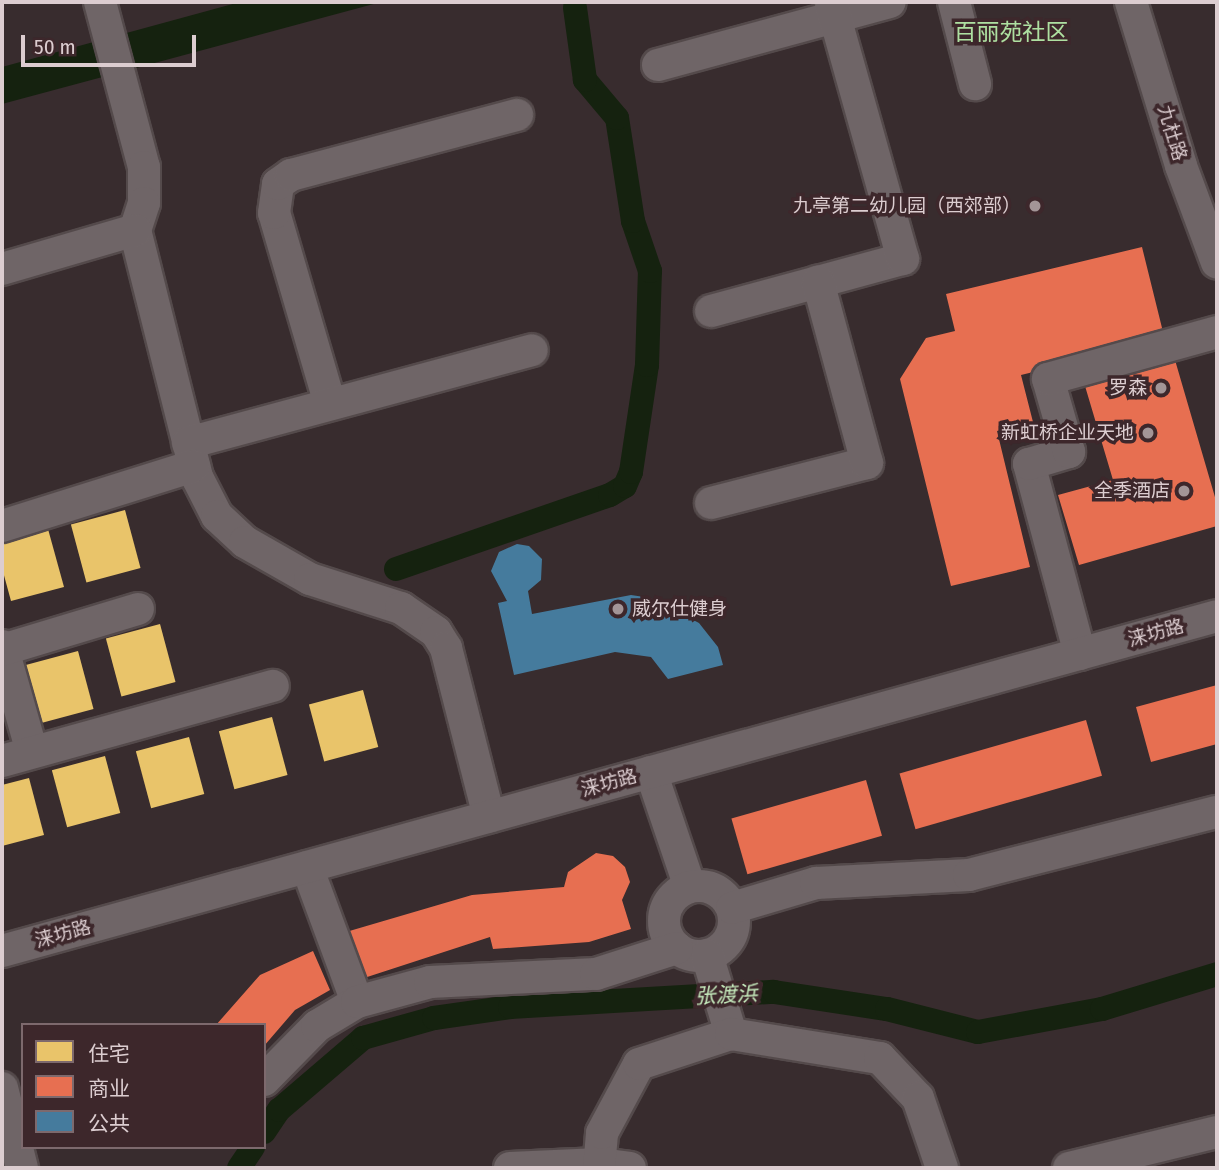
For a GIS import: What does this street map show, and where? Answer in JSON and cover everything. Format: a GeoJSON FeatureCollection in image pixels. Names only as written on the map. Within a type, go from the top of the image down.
{"type":"FeatureCollection","features":[{"type":"Feature","properties":{"kind":"street"},"geometry":{"type":"LineString","coordinates":[[100,2],[144,166],[144,202],[135,230],[191,454],[217,516],[246,542],[310,579],[401,608],[436,632],[446,648],[489,817]]}},
{"type":"Feature","properties":{"kind":"street"},"geometry":{"type":"LineString","coordinates":[[658,65],[833,9],[890,2]]}},
{"type":"Feature","properties":{"kind":"street"},"geometry":{"type":"LineString","coordinates":[[954,2],[975,84]]}},
{"type":"Feature","properties":{"kind":"street","name":"九杜路"},"geometry":{"type":"LineString","coordinates":[[1131,2],[1181,166],[1217,263]]}},
{"type":"Feature","properties":{"kind":"street"},"geometry":{"type":"LineString","coordinates":[[711,311],[903,259],[833,9]]}},
{"type":"Feature","properties":{"kind":"street"},"geometry":{"type":"LineString","coordinates":[[330,404],[274,213],[278,184],[291,175],[517,115]]}},
{"type":"Feature","properties":{"kind":"street"},"geometry":{"type":"LineString","coordinates":[[2,268],[135,230]]}},
{"type":"Feature","properties":{"kind":"street"},"geometry":{"type":"LineString","coordinates":[[711,503],[867,463],[818,282]]}},
{"type":"Feature","properties":{"kind":"street"},"geometry":{"type":"LineString","coordinates":[[1080,654],[1029,464],[1069,452],[1048,379],[1217,332]]}},
{"type":"Feature","properties":{"kind":"street"},"geometry":{"type":"LineString","coordinates":[[2,526],[330,404],[532,350]]}},
{"type":"Feature","properties":{"kind":"street"},"geometry":{"type":"LineString","coordinates":[[32,752],[2,648],[138,609]]}},
{"type":"Feature","properties":{"kind":"street","name":"涞坊路"},"geometry":{"type":"LineString","coordinates":[[2,951],[1217,616]]}},
{"type":"Feature","properties":{"kind":"street"},"geometry":{"type":"LineString","coordinates":[[2,761],[273,686]]}},
{"type":"Feature","properties":{"kind":"street"},"geometry":{"type":"LineString","coordinates":[[651,772],[690,887]]}},
{"type":"Feature","properties":{"kind":"street"},"geometry":{"type":"LineString","coordinates":[[732,908],[816,883],[969,874],[1217,812]]}},
{"type":"Feature","properties":{"kind":"street"},"geometry":{"type":"LineString","coordinates":[[307,867],[357,1002]]}},
{"type":"Feature","properties":{"kind":"street"},"geometry":{"type":"LineString","coordinates":[[266,1078],[317,1026],[357,1002],[430,982],[596,974],[692,951],[727,942],[733,932],[732,908],[711,887],[690,887],[672,899],[664,919],[692,951],[731,1034]]}},
{"type":"Feature","properties":{"kind":"street"},"geometry":{"type":"LineString","coordinates":[[510,1168],[609,1167],[602,1133],[639,1064],[731,1034],[880,1058],[918,1098],[942,1168]]}},
{"type":"Feature","properties":{"kind":"street"},"geometry":{"type":"LineString","coordinates":[[2,1088],[22,1168]]}},
{"type":"Feature","properties":{"kind":"street"},"geometry":{"type":"LineString","coordinates":[[1069,1168],[1217,1132]]}},
{"type":"Feature","properties":{"kind":"shaded area"},"geometry":{"type":"Polygon","coordinates":[[[240,2],[381,2],[2,104],[2,67],[240,2]]]}},
{"type":"Feature","properties":{"kind":"building: 住宅"},"geometry":{"type":"Polygon","coordinates":[[[125,510],[141,568],[86,582],[71,524],[125,510]]]}},
{"type":"Feature","properties":{"kind":"building: 住宅"},"geometry":{"type":"Polygon","coordinates":[[[48,529],[64,587],[11,601],[2,568],[2,541],[48,529]]]}},
{"type":"Feature","properties":{"kind":"building: 住宅"},"geometry":{"type":"Polygon","coordinates":[[[160,624],[176,682],[121,696],[106,638],[160,624]]]}},
{"type":"Feature","properties":{"kind":"building: 住宅"},"geometry":{"type":"Polygon","coordinates":[[[78,651],[94,709],[39,723],[24,665],[78,651]]]}},
{"type":"Feature","properties":{"kind":"building: 住宅"},"geometry":{"type":"Polygon","coordinates":[[[363,690],[378,747],[324,761],[309,704],[363,690]]]}},
{"type":"Feature","properties":{"kind":"building: 住宅"},"geometry":{"type":"Polygon","coordinates":[[[272,717],[288,775],[234,789],[219,731],[272,717]]]}},
{"type":"Feature","properties":{"kind":"building: 住宅"},"geometry":{"type":"Polygon","coordinates":[[[189,737],[204,794],[151,808],[136,751],[189,737]]]}},
{"type":"Feature","properties":{"kind":"building: 住宅"},"geometry":{"type":"Polygon","coordinates":[[[105,756],[120,813],[67,827],[52,770],[105,756]]]}},
{"type":"Feature","properties":{"kind":"building: 住宅"},"geometry":{"type":"Polygon","coordinates":[[[29,778],[44,835],[2,846],[2,785],[29,778]]]}},
{"type":"Feature","properties":{"kind":"building: 商业"},"geometry":{"type":"Polygon","coordinates":[[[1142,247],[1165,340],[1021,375],[1033,422],[997,431],[1030,567],[951,586],[900,379],[926,338],[955,331],[946,294],[1142,247]]]}},
{"type":"Feature","properties":{"kind":"building: 商业","name":"新虹桥企业天地"},"geometry":{"type":"Polygon","coordinates":[[[1175,360],[1217,504],[1217,526],[1079,565],[1058,495],[1113,480],[1085,386],[1175,360]]]}},
{"type":"Feature","properties":{"kind":"building: 商业"},"geometry":{"type":"Polygon","coordinates":[[[1217,685],[1217,744],[1151,762],[1136,707],[1217,685]]]}},
{"type":"Feature","properties":{"kind":"building: 商业"},"geometry":{"type":"Polygon","coordinates":[[[1086,720],[1102,776],[916,829],[900,773],[1086,720]]]}},
{"type":"Feature","properties":{"kind":"building: 商业"},"geometry":{"type":"Polygon","coordinates":[[[866,780],[882,836],[747,874],[731,819],[866,780]]]}},
{"type":"Feature","properties":{"kind":"building: 商业"},"geometry":{"type":"Polygon","coordinates":[[[596,853],[613,856],[625,867],[630,882],[622,900],[631,929],[589,942],[493,949],[490,937],[361,979],[346,932],[472,895],[564,887],[568,872],[596,853]]]}},
{"type":"Feature","properties":{"kind":"building: 商业"},"geometry":{"type":"Polygon","coordinates":[[[313,951],[330,990],[295,1010],[266,1044],[266,1023],[218,1023],[260,975],[313,951]]]}},
{"type":"Feature","properties":{"kind":"building: 公共","name":"威尔仕健身"},"geometry":{"type":"Polygon","coordinates":[[[517,544],[529,546],[542,559],[541,580],[528,591],[532,614],[631,595],[651,598],[699,623],[718,647],[723,665],[668,679],[651,657],[615,652],[514,675],[498,603],[507,601],[491,571],[499,552],[517,544]]]}},
{"type":"Feature","properties":{"kind":"waterway"},"geometry":{"type":"LineString","coordinates":[[396,569],[610,495],[625,486],[631,472],[647,365],[650,271],[633,221],[617,118],[585,80],[575,8]]}},
{"type":"Feature","properties":{"kind":"waterway","name":"张渡浜"},"geometry":{"type":"LineString","coordinates":[[266,1129],[279,1110],[363,1038],[434,1018],[510,1007],[774,992],[887,1009],[978,1032],[1102,1009],[1217,974]]}},
{"type":"Feature","properties":{"kind":"waterway","name":"张渡浜"},"geometry":{"type":"LineString","coordinates":[[239,1168],[252,1149]]}},
{"type":"Feature","properties":{"kind":"place","name":"九亭第二幼儿园（西郊部）"},"geometry":{"type":"Point","coordinates":[1035,206]}},
{"type":"Feature","properties":{"kind":"place","name":"罗森"},"geometry":{"type":"Point","coordinates":[1161,388]}},
{"type":"Feature","properties":{"kind":"place","name":"新虹桥企业天地"},"geometry":{"type":"Point","coordinates":[1148,433]}},
{"type":"Feature","properties":{"kind":"place","name":"全季酒店"},"geometry":{"type":"Point","coordinates":[1184,491]}},
{"type":"Feature","properties":{"kind":"place","name":"威尔仕健身"},"geometry":{"type":"Point","coordinates":[618,609]}},
{"type":"Feature","properties":{"kind":"district","name":"百丽苑社区"},"geometry":{"type":"Point","coordinates":[1011,32]}}]}
